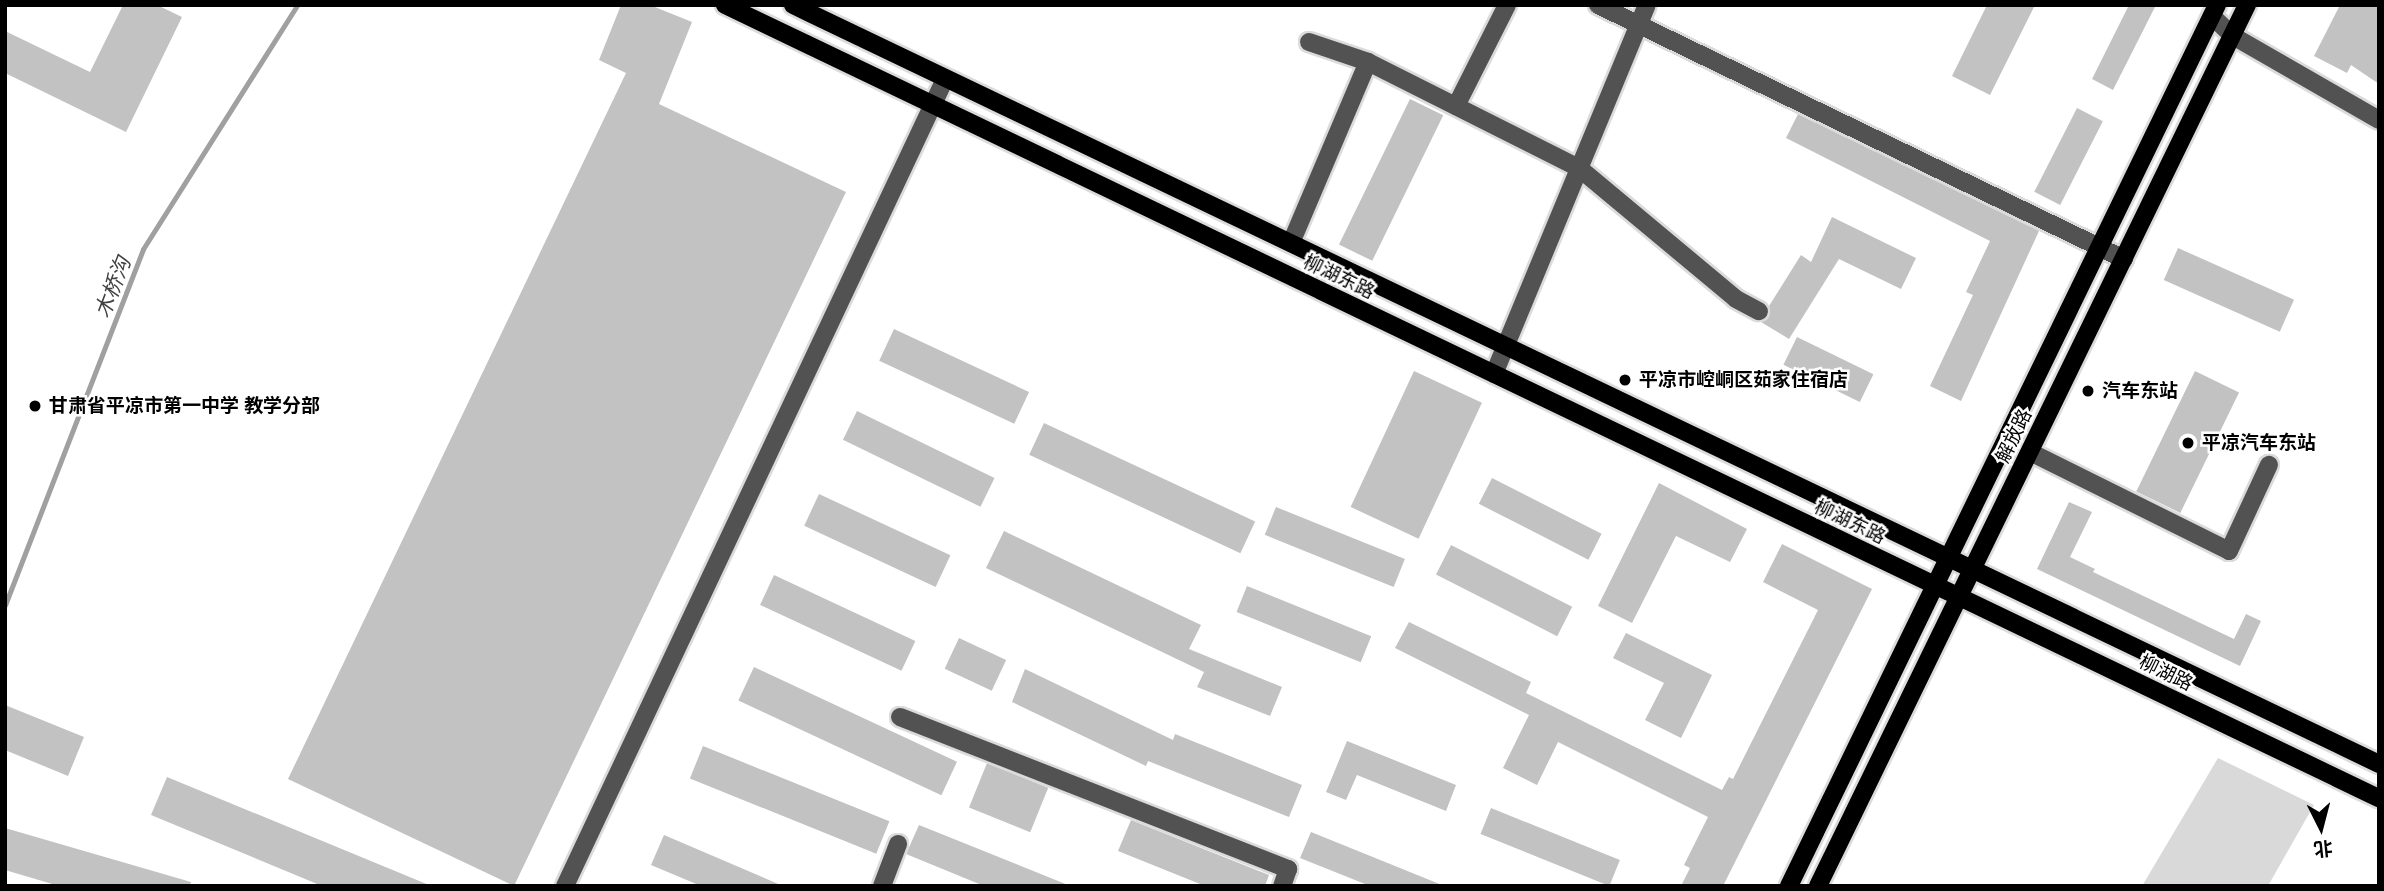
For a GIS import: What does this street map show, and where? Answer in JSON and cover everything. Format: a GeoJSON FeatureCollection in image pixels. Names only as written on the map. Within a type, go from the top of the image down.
{"type":"FeatureCollection","features":[{"type":"Feature","properties":{"kind":"main road","name":"柳湖东路"},"geometry":{"type":"LineString","coordinates":[[725,5],[1936,586]]}},
{"type":"Feature","properties":{"kind":"main road","name":"柳湖东路"},"geometry":{"type":"LineString","coordinates":[[793,5],[1949,558]]}},
{"type":"Feature","properties":{"kind":"main road","name":"解放路"},"geometry":{"type":"LineString","coordinates":[[1818,886],[2247,5]]}},
{"type":"Feature","properties":{"kind":"main road","name":"解放路"},"geometry":{"type":"LineString","coordinates":[[1789,886],[2215,11]]}},
{"type":"Feature","properties":{"kind":"main road","name":"柳湖路"},"geometry":{"type":"LineString","coordinates":[[1949,558],[2379,764]]}},
{"type":"Feature","properties":{"kind":"main road","name":"柳湖路"},"geometry":{"type":"LineString","coordinates":[[1936,586],[2379,798]]}},
{"type":"Feature","properties":{"kind":"street"},"geometry":{"type":"LineString","coordinates":[[1456,106],[1507,5]]}},
{"type":"Feature","properties":{"kind":"street"},"geometry":{"type":"LineString","coordinates":[[1598,5],[2124,259]]}},
{"type":"Feature","properties":{"kind":"street"},"geometry":{"type":"LineString","coordinates":[[1494,374],[1647,5]]}},
{"type":"Feature","properties":{"kind":"street"},"geometry":{"type":"LineString","coordinates":[[2215,11],[2232,36],[2379,120]]}},
{"type":"Feature","properties":{"kind":"street"},"geometry":{"type":"LineString","coordinates":[[1309,41],[1368,62],[1579,168],[1736,299],[1759,311]]}},
{"type":"Feature","properties":{"kind":"street"},"geometry":{"type":"LineString","coordinates":[[1291,243],[1368,62]]}},
{"type":"Feature","properties":{"kind":"street"},"geometry":{"type":"LineString","coordinates":[[565,886],[945,79]]}},
{"type":"Feature","properties":{"kind":"street"},"geometry":{"type":"LineString","coordinates":[[2030,452],[2229,551],[2269,465]]}},
{"type":"Feature","properties":{"kind":"street"},"geometry":{"type":"LineString","coordinates":[[900,717],[1288,869],[1282,886]]}},
{"type":"Feature","properties":{"kind":"street"},"geometry":{"type":"LineString","coordinates":[[883,886],[898,844]]}},
{"type":"Feature","properties":{"kind":"shaded area"},"geometry":{"type":"Polygon","coordinates":[[[2218,758],[2314,805],[2268,886],[2142,886],[2218,758]]]}},
{"type":"Feature","properties":{"kind":"building"},"geometry":{"type":"Polygon","coordinates":[[[123,5],[157,5],[182,17],[126,132],[5,73],[5,31],[90,72],[123,5]]]}},
{"type":"Feature","properties":{"kind":"building"},"geometry":{"type":"Polygon","coordinates":[[[621,5],[650,5],[692,22],[659,104],[846,192],[514,886],[288,779],[626,73],[599,60],[621,5]]]}},
{"type":"Feature","properties":{"kind":"building"},"geometry":{"type":"Polygon","coordinates":[[[1987,5],[2035,5],[1990,95],[1952,76],[1987,5]]]}},
{"type":"Feature","properties":{"kind":"building"},"geometry":{"type":"Polygon","coordinates":[[[2129,5],[2156,5],[2113,90],[2092,79],[2129,5]]]}},
{"type":"Feature","properties":{"kind":"building"},"geometry":{"type":"Polygon","coordinates":[[[2340,5],[2379,5],[2379,84],[2351,65],[2347,73],[2314,56],[2340,5]]]}},
{"type":"Feature","properties":{"kind":"building"},"geometry":{"type":"Polygon","coordinates":[[[1410,99],[1443,115],[1372,261],[1339,245],[1410,99]]]}},
{"type":"Feature","properties":{"kind":"building"},"geometry":{"type":"Polygon","coordinates":[[[2077,108],[2103,121],[2060,205],[2034,192],[2077,108]]]}},
{"type":"Feature","properties":{"kind":"building"},"geometry":{"type":"Polygon","coordinates":[[[1798,114],[2039,231],[1961,401],[1930,386],[1973,295],[1966,292],[1990,241],[1786,138],[1798,114]]]}},
{"type":"Feature","properties":{"kind":"building"},"geometry":{"type":"Polygon","coordinates":[[[1832,217],[1916,258],[1901,289],[1839,259],[1789,339],[1761,322],[1769,317],[1769,306],[1801,255],[1811,262],[1832,217]]]}},
{"type":"Feature","properties":{"kind":"building"},"geometry":{"type":"Polygon","coordinates":[[[2178,248],[2294,300],[2280,332],[2164,280],[2178,248]]]}},
{"type":"Feature","properties":{"kind":"building"},"geometry":{"type":"Polygon","coordinates":[[[894,329],[1029,392],[1014,424],[879,361],[894,329]]]}},
{"type":"Feature","properties":{"kind":"building"},"geometry":{"type":"Polygon","coordinates":[[[1797,337],[1873,374],[1860,402],[1783,365],[1797,337]]]}},
{"type":"Feature","properties":{"kind":"building"},"geometry":{"type":"Polygon","coordinates":[[[1414,371],[1482,403],[1419,539],[1351,507],[1414,371]]]}},
{"type":"Feature","properties":{"kind":"building","name":"平凉汽车东站"},"geometry":{"type":"Polygon","coordinates":[[[2195,371],[2239,392],[2180,513],[2136,491],[2195,371]]]}},
{"type":"Feature","properties":{"kind":"building"},"geometry":{"type":"Polygon","coordinates":[[[857,411],[995,478],[980,507],[843,440],[857,411]]]}},
{"type":"Feature","properties":{"kind":"building"},"geometry":{"type":"Polygon","coordinates":[[[1044,423],[1255,521],[1240,553],[1029,455],[1044,423]]]}},
{"type":"Feature","properties":{"kind":"building"},"geometry":{"type":"Polygon","coordinates":[[[1492,478],[1602,534],[1588,560],[1479,504],[1492,478]]]}},
{"type":"Feature","properties":{"kind":"building"},"geometry":{"type":"Polygon","coordinates":[[[1659,483],[1747,529],[1730,562],[1676,536],[1632,623],[1598,606],[1659,483]]]}},
{"type":"Feature","properties":{"kind":"building"},"geometry":{"type":"Polygon","coordinates":[[[819,494],[950,555],[936,587],[804,526],[819,494]]]}},
{"type":"Feature","properties":{"kind":"building"},"geometry":{"type":"Polygon","coordinates":[[[2069,502],[2092,512],[2070,557],[2095,569],[2093,572],[2234,639],[2246,614],[2261,621],[2240,666],[2037,569],[2069,502]]]}},
{"type":"Feature","properties":{"kind":"building"},"geometry":{"type":"Polygon","coordinates":[[[1276,507],[1405,559],[1394,587],[1265,535],[1276,507]]]}},
{"type":"Feature","properties":{"kind":"building"},"geometry":{"type":"Polygon","coordinates":[[[1004,531],[1201,625],[1189,649],[1282,687],[1270,716],[1197,687],[1204,672],[986,568],[1004,531]]]}},
{"type":"Feature","properties":{"kind":"building"},"geometry":{"type":"Polygon","coordinates":[[[1782,544],[1872,589],[1723,886],[1681,886],[1690,868],[1684,865],[1708,817],[1558,742],[1537,785],[1503,768],[1529,715],[1395,648],[1409,622],[1531,682],[1526,693],[1722,790],[1729,777],[1733,779],[1818,610],[1763,582],[1782,544]]]}},
{"type":"Feature","properties":{"kind":"building"},"geometry":{"type":"Polygon","coordinates":[[[1451,545],[1572,607],[1557,636],[1436,574],[1451,545]]]}},
{"type":"Feature","properties":{"kind":"building"},"geometry":{"type":"Polygon","coordinates":[[[774,575],[915,641],[901,671],[760,605],[774,575]]]}},
{"type":"Feature","properties":{"kind":"building"},"geometry":{"type":"Polygon","coordinates":[[[1247,586],[1371,636],[1361,662],[1237,612],[1247,586]]]}},
{"type":"Feature","properties":{"kind":"building"},"geometry":{"type":"Polygon","coordinates":[[[1626,633],[1712,675],[1681,738],[1645,720],[1664,683],[1613,658],[1626,633]]]}},
{"type":"Feature","properties":{"kind":"building"},"geometry":{"type":"Polygon","coordinates":[[[959,638],[1006,660],[992,691],[945,669],[959,638]]]}},
{"type":"Feature","properties":{"kind":"building"},"geometry":{"type":"Polygon","coordinates":[[[754,667],[957,762],[941,795],[738,701],[754,667]]]}},
{"type":"Feature","properties":{"kind":"building"},"geometry":{"type":"Polygon","coordinates":[[[1025,669],[1173,740],[1175,734],[1302,785],[1289,817],[1148,761],[1146,766],[1012,702],[1025,669]]]}},
{"type":"Feature","properties":{"kind":"building"},"geometry":{"type":"Polygon","coordinates":[[[5,705],[84,737],[68,776],[5,750],[5,705]]]}},
{"type":"Feature","properties":{"kind":"building"},"geometry":{"type":"Polygon","coordinates":[[[1347,741],[1456,785],[1446,811],[1357,775],[1346,800],[1326,792],[1347,741]]]}},
{"type":"Feature","properties":{"kind":"building"},"geometry":{"type":"Polygon","coordinates":[[[703,746],[889,821],[876,854],[690,778],[703,746]]]}},
{"type":"Feature","properties":{"kind":"building"},"geometry":{"type":"Polygon","coordinates":[[[987,763],[1048,788],[1030,832],[969,808],[987,763]]]}},
{"type":"Feature","properties":{"kind":"building"},"geometry":{"type":"Polygon","coordinates":[[[167,777],[429,886],[322,886],[151,815],[167,777]]]}},
{"type":"Feature","properties":{"kind":"building"},"geometry":{"type":"Polygon","coordinates":[[[1491,808],[1620,860],[1609,886],[1481,834],[1491,808]]]}},
{"type":"Feature","properties":{"kind":"building"},"geometry":{"type":"Polygon","coordinates":[[[1131,820],[1269,875],[1265,886],[1205,886],[1118,851],[1131,820]]]}},
{"type":"Feature","properties":{"kind":"building"},"geometry":{"type":"Polygon","coordinates":[[[919,825],[1068,886],[984,886],[906,854],[919,825]]]}},
{"type":"Feature","properties":{"kind":"building"},"geometry":{"type":"Polygon","coordinates":[[[5,828],[191,882],[190,886],[59,886],[5,870],[5,828]]]}},
{"type":"Feature","properties":{"kind":"building"},"geometry":{"type":"Polygon","coordinates":[[[1311,832],[1442,886],[1370,886],[1300,858],[1311,832]]]}},
{"type":"Feature","properties":{"kind":"building"},"geometry":{"type":"Polygon","coordinates":[[[664,835],[783,886],[701,886],[651,865],[664,835]]]}},
{"type":"Feature","properties":{"kind":"waterway","name":"木桥沟"},"geometry":{"type":"LineString","coordinates":[[5,605],[143,249],[297,5]]}},
{"type":"Feature","properties":{"kind":"place","name":"平凉市崆峒区茹家住宿店"},"geometry":{"type":"Point","coordinates":[1625,380]}},
{"type":"Feature","properties":{"kind":"place","name":"汽车东站"},"geometry":{"type":"Point","coordinates":[2088,391]}},
{"type":"Feature","properties":{"kind":"place","name":"甘肃省平凉市第一中学 教学分部"},"geometry":{"type":"Point","coordinates":[35,406]}},
{"type":"Feature","properties":{"kind":"place","name":"平凉汽车东站"},"geometry":{"type":"Point","coordinates":[2188,443]}}]}
